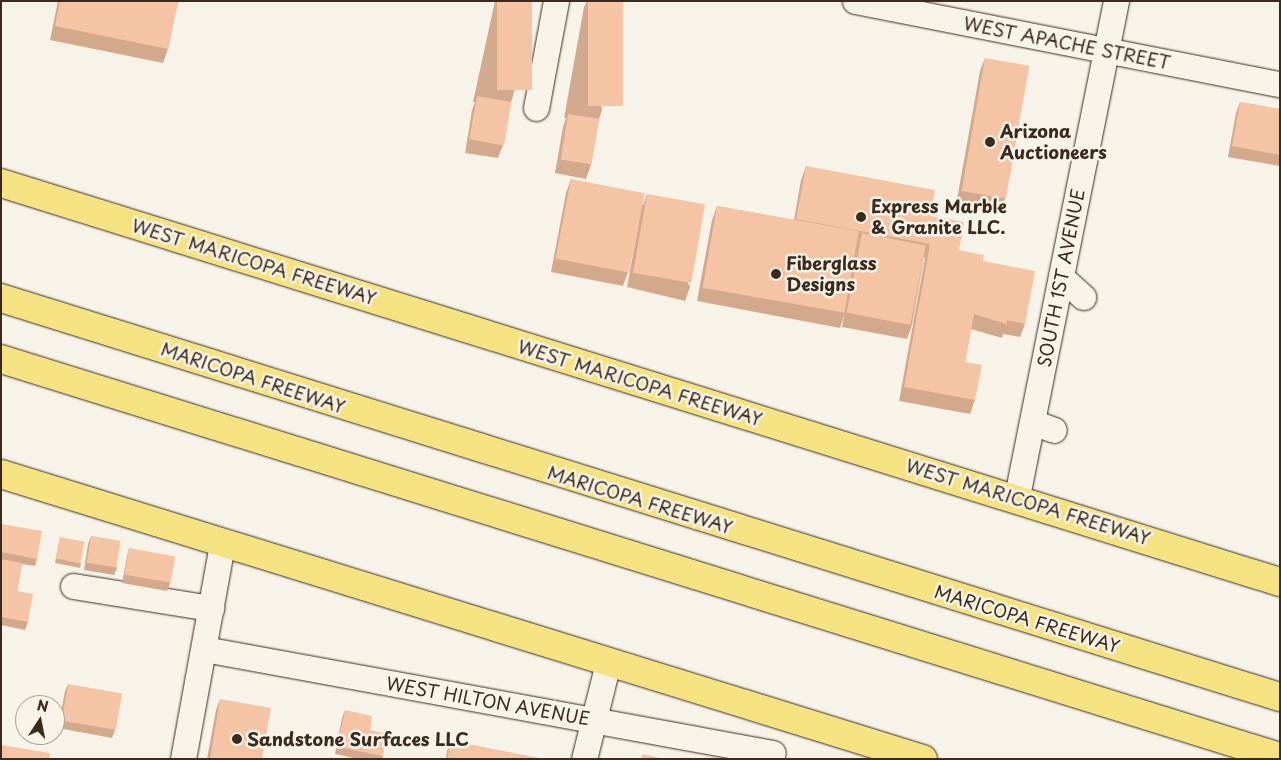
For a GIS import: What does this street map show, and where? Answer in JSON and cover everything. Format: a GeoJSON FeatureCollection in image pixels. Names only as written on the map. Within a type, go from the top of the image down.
{"type":"FeatureCollection","features":[{"type":"Feature","properties":{"kind":"main road","name":"WEST MARICOPA FREEWAY"},"geometry":{"type":"LineString","coordinates":[[1,183],[647,386],[1017,496],[1280,582]]}},
{"type":"Feature","properties":{"kind":"main road","name":"MARICOPA FREEWAY"},"geometry":{"type":"LineString","coordinates":[[1,298],[1280,697]]}},
{"type":"Feature","properties":{"kind":"main road"},"geometry":{"type":"LineString","coordinates":[[7,362],[1280,757]]}},
{"type":"Feature","properties":{"kind":"main road"},"geometry":{"type":"LineString","coordinates":[[1,474],[222,545],[923,759]]}},
{"type":"Feature","properties":{"kind":"street"},"geometry":{"type":"LineString","coordinates":[[536,108],[556,1]]}},
{"type":"Feature","properties":{"kind":"street","name":"WEST APACHE STREET"},"geometry":{"type":"LineString","coordinates":[[855,1],[1280,84]]}},
{"type":"Feature","properties":{"kind":"street","name":"SOUTH 1ST AVENUE"},"geometry":{"type":"LineString","coordinates":[[1017,496],[1043,426],[1061,277],[1116,1]]}},
{"type":"Feature","properties":{"kind":"street"},"geometry":{"type":"LineString","coordinates":[[1061,277],[1083,297]]}},
{"type":"Feature","properties":{"kind":"street"},"geometry":{"type":"LineString","coordinates":[[183,759],[222,545]]}},
{"type":"Feature","properties":{"kind":"street"},"geometry":{"type":"LineString","coordinates":[[73,586],[211,608]]}},
{"type":"Feature","properties":{"kind":"street","name":"WEST HILTON AVENUE"},"geometry":{"type":"LineString","coordinates":[[204,649],[773,753]]}},
{"type":"Feature","properties":{"kind":"street"},"geometry":{"type":"LineString","coordinates":[[584,759],[591,720],[608,663]]}},
{"type":"Feature","properties":{"kind":"building"},"geometry":{"type":"Polygon","coordinates":[[[60,1],[178,1],[168,49],[55,26],[60,1]]]}},
{"type":"Feature","properties":{"kind":"building"},"geometry":{"type":"Polygon","coordinates":[[[497,1],[532,1],[532,90],[497,90],[497,1]]]}},
{"type":"Feature","properties":{"kind":"building"},"geometry":{"type":"Polygon","coordinates":[[[588,1],[623,1],[623,106],[588,106],[588,1]]]}},
{"type":"Feature","properties":{"kind":"building","name":"Arizona Auctioneers"},"geometry":{"type":"Polygon","coordinates":[[[985,58],[1029,66],[1006,199],[962,191],[985,58]]]}},
{"type":"Feature","properties":{"kind":"building"},"geometry":{"type":"Polygon","coordinates":[[[477,96],[511,102],[504,145],[469,139],[477,96]]]}},
{"type":"Feature","properties":{"kind":"building"},"geometry":{"type":"Polygon","coordinates":[[[1240,102],[1280,109],[1280,155],[1232,146],[1240,102]]]}},
{"type":"Feature","properties":{"kind":"building"},"geometry":{"type":"Polygon","coordinates":[[[568,114],[599,119],[591,164],[561,159],[568,114]]]}},
{"type":"Feature","properties":{"kind":"building"},"geometry":{"type":"Polygon","coordinates":[[[806,166],[935,190],[930,216],[964,222],[959,250],[984,255],[983,261],[1035,271],[1025,324],[1007,320],[1007,324],[974,314],[965,362],[982,365],[975,400],[904,387],[930,244],[796,219],[806,166]]]}},
{"type":"Feature","properties":{"kind":"building"},"geometry":{"type":"Polygon","coordinates":[[[571,179],[645,193],[629,273],[556,259],[571,179]]]}},
{"type":"Feature","properties":{"kind":"building"},"geometry":{"type":"Polygon","coordinates":[[[647,194],[705,204],[691,283],[633,273],[647,194]]]}},
{"type":"Feature","properties":{"kind":"building","name":"Fiberglass Designs"},"geometry":{"type":"Polygon","coordinates":[[[717,206],[859,231],[844,313],[703,288],[717,206]]]}},
{"type":"Feature","properties":{"kind":"building"},"geometry":{"type":"Polygon","coordinates":[[[862,233],[926,245],[910,325],[847,313],[862,233]]]}},
{"type":"Feature","properties":{"kind":"building"},"geometry":{"type":"Polygon","coordinates":[[[1,524],[42,531],[37,559],[1,552],[1,524]]]}},
{"type":"Feature","properties":{"kind":"building"},"geometry":{"type":"Polygon","coordinates":[[[91,536],[121,541],[116,567],[87,563],[91,536]]]}},
{"type":"Feature","properties":{"kind":"building"},"geometry":{"type":"Polygon","coordinates":[[[60,537],[85,542],[80,563],[56,559],[60,537]]]}},
{"type":"Feature","properties":{"kind":"building"},"geometry":{"type":"Polygon","coordinates":[[[129,548],[175,556],[171,583],[124,575],[129,548]]]}},
{"type":"Feature","properties":{"kind":"building"},"geometry":{"type":"Polygon","coordinates":[[[1,559],[22,563],[17,591],[33,594],[28,622],[1,617],[1,559]]]}},
{"type":"Feature","properties":{"kind":"building"},"geometry":{"type":"Polygon","coordinates":[[[68,684],[122,694],[116,730],[65,721],[65,701],[68,684]]]}},
{"type":"Feature","properties":{"kind":"building","name":"Sandstone Surfaces LLC"},"geometry":{"type":"Polygon","coordinates":[[[220,699],[271,708],[262,759],[210,759],[220,699]]]}},
{"type":"Feature","properties":{"kind":"building"},"geometry":{"type":"Polygon","coordinates":[[[345,710],[372,716],[370,730],[387,734],[383,756],[337,747],[345,710]]]}},
{"type":"Feature","properties":{"kind":"building"},"geometry":{"type":"Polygon","coordinates":[[[451,741],[543,759],[447,759],[451,741]]]}},
{"type":"Feature","properties":{"kind":"building"},"geometry":{"type":"Polygon","coordinates":[[[1,745],[50,753],[49,759],[1,759],[1,745]]]}},
{"type":"Feature","properties":{"kind":"building"},"geometry":{"type":"Polygon","coordinates":[[[642,754],[664,759],[641,759],[642,754]]]}},
{"type":"Feature","properties":{"kind":"place","name":"Arizona Auctioneers"},"geometry":{"type":"Point","coordinates":[990,142]}},
{"type":"Feature","properties":{"kind":"place","name":"Express Marble & Granite LLC."},"geometry":{"type":"Point","coordinates":[861,217]}},
{"type":"Feature","properties":{"kind":"place","name":"Fiberglass Designs"},"geometry":{"type":"Point","coordinates":[776,274]}},
{"type":"Feature","properties":{"kind":"place","name":"Sandstone Surfaces LLC"},"geometry":{"type":"Point","coordinates":[237,739]}}]}
